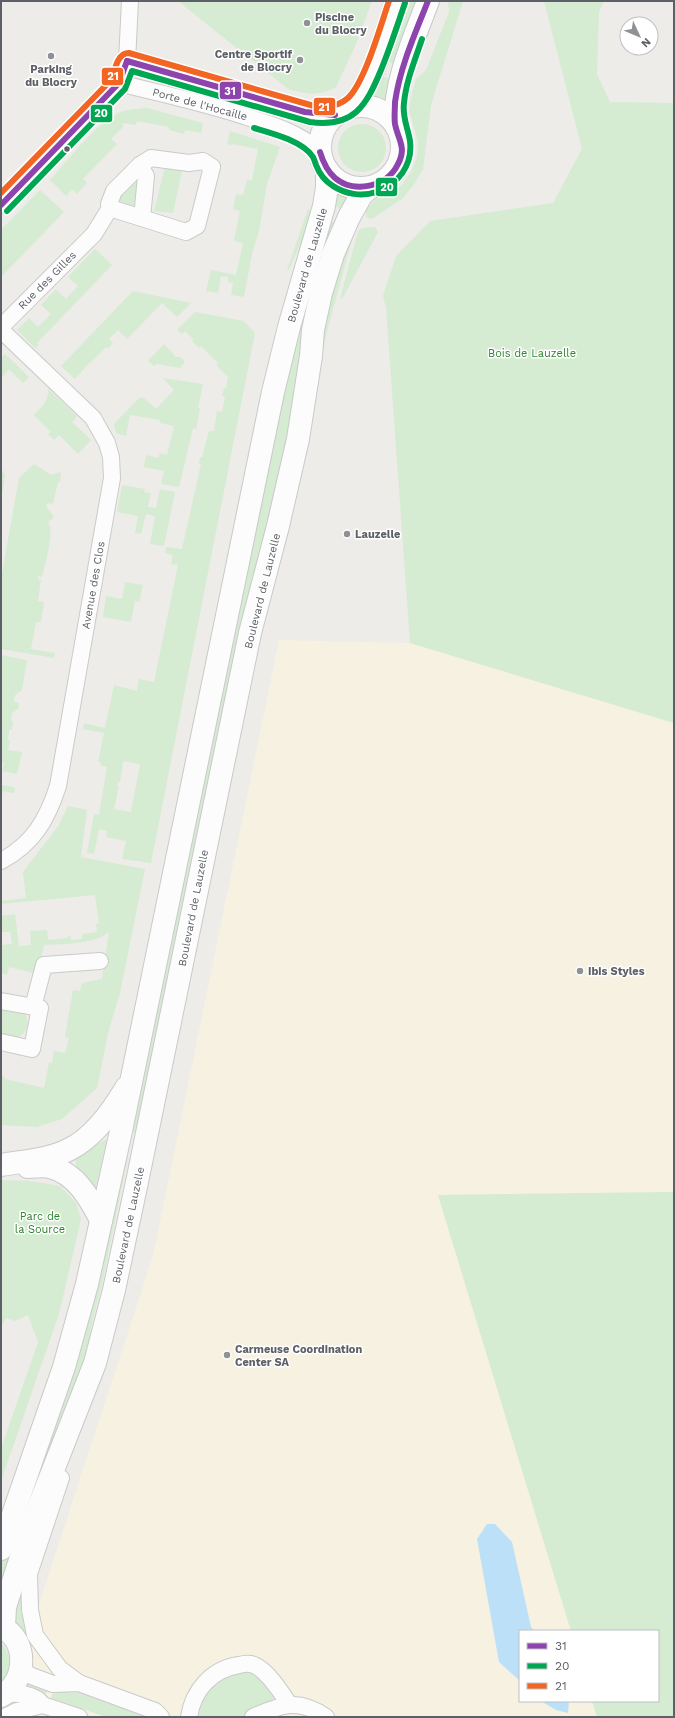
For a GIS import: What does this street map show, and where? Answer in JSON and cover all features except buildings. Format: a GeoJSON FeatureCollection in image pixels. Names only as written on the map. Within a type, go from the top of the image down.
{"type":"FeatureCollection","features":[{"type":"Feature","properties":{"kind":"main road"},"geometry":{"type":"LineString","coordinates":[[397,1],[373,69],[360,97],[326,125],[321,138],[324,161],[336,179],[346,185],[359,188],[371,187],[383,181],[393,173],[399,162],[402,149],[401,136],[396,124],[395,110],[400,77],[428,1]]}},
{"type":"Feature","properties":{"kind":"main road"},"geometry":{"type":"LineString","coordinates":[[343,111],[368,106],[384,112],[396,124]]}},
{"type":"Feature","properties":{"kind":"main road","name":"Boulevard de Lauzelle"},"geometry":{"type":"LineString","coordinates":[[1,1549],[64,1367],[87,1284],[122,1131],[132,1076],[273,392],[289,327],[324,206],[327,187],[324,161]]}},
{"type":"Feature","properties":{"kind":"main road","name":"Boulevard de Lauzelle"},"geometry":{"type":"LineString","coordinates":[[2,1628],[6,1606],[30,1529],[78,1410],[95,1363],[114,1290],[250,632],[278,526],[298,439],[311,356],[313,330],[321,293],[333,254],[349,217],[362,194],[371,187]]}},
{"type":"Feature","properties":{"kind":"main road"},"geometry":{"type":"LineString","coordinates":[[1,1166],[51,1156],[70,1150],[82,1142],[96,1128],[118,1100],[132,1076]]}},
{"type":"Feature","properties":{"kind":"main road"},"geometry":{"type":"LineString","coordinates":[[96,1128],[110,1128],[122,1131],[132,1158],[137,1182]]}},
{"type":"Feature","properties":{"kind":"main road"},"geometry":{"type":"LineString","coordinates":[[1,1166],[50,1167],[68,1176],[89,1197],[101,1220]]}},
{"type":"Feature","properties":{"kind":"main road"},"geometry":{"type":"LineString","coordinates":[[2,1628],[14,1637],[21,1655],[21,1666],[18,1676],[13,1686],[3,1695]]}},
{"type":"Feature","properties":{"kind":"street"},"geometry":{"type":"LineString","coordinates":[[1,205],[119,83],[127,61],[130,1]]}},
{"type":"Feature","properties":{"kind":"street","name":"Porte de l'Hocaille"},"geometry":{"type":"LineString","coordinates":[[127,61],[295,108],[306,113],[319,115],[343,111]]}},
{"type":"Feature","properties":{"kind":"street","name":"Porte de l'Hocaille"},"geometry":{"type":"LineString","coordinates":[[119,83],[212,106],[280,128],[300,137],[324,161]]}},
{"type":"Feature","properties":{"kind":"street"},"geometry":{"type":"LineString","coordinates":[[110,208],[186,232],[197,226],[212,167],[203,161],[189,163],[151,158],[140,164],[146,176],[142,218]]}},
{"type":"Feature","properties":{"kind":"street","name":"Rue des Gilles"},"geometry":{"type":"LineString","coordinates":[[1,328],[94,234],[110,208],[109,204],[114,191],[140,164]]}},
{"type":"Feature","properties":{"kind":"street","name":"Avenue des Clos"},"geometry":{"type":"LineString","coordinates":[[1,328],[93,418],[107,443],[111,457],[112,478],[58,786],[51,809],[42,826],[30,840],[16,852],[1,861]]}},
{"type":"Feature","properties":{"kind":"street"},"geometry":{"type":"LineString","coordinates":[[33,1007],[44,965],[100,961]]}},
{"type":"Feature","properties":{"kind":"street"},"geometry":{"type":"LineString","coordinates":[[1,1000],[40,1008],[32,1049],[1,1042]]}},
{"type":"Feature","properties":{"kind":"street"},"geometry":{"type":"LineString","coordinates":[[78,1410],[76,1430],[29,1574],[30,1610],[35,1635],[60,1669],[79,1683],[156,1710],[161,1717]]}},
{"type":"Feature","properties":{"kind":"street"},"geometry":{"type":"LineString","coordinates":[[189,1717],[191,1707],[200,1688],[214,1673],[228,1666],[241,1664],[253,1664],[264,1672],[289,1704]]}},
{"type":"Feature","properties":{"kind":"street"},"geometry":{"type":"LineString","coordinates":[[21,1666],[29,1675],[54,1684],[79,1683]]}},
{"type":"Feature","properties":{"kind":"street"},"geometry":{"type":"LineString","coordinates":[[3,1695],[22,1693],[40,1701],[44,1705],[79,1717]]}},
{"type":"Feature","properties":{"kind":"street"},"geometry":{"type":"LineString","coordinates":[[253,1717],[289,1704],[309,1707],[326,1717]]}},
{"type":"Feature","properties":{"kind":"street"},"geometry":{"type":"LineString","coordinates":[[4,1717],[17,1711],[44,1705]]}},
{"type":"Feature","properties":{"kind":"shaded area"},"geometry":{"type":"Polygon","coordinates":[[[279,640],[410,643],[674,723],[674,1192],[438,1195],[571,1630],[519,1630],[519,1702],[592,1702],[597,1717],[2,1717],[153,1256],[279,640]]]}},
{"type":"Feature","properties":{"kind":"green space","name":"Centre Sportif de Blocry"},"geometry":{"type":"Polygon","coordinates":[[[178,1],[372,1],[356,44],[336,87],[312,94],[288,89],[178,1]]]}},
{"type":"Feature","properties":{"kind":"green space"},"geometry":{"type":"Polygon","coordinates":[[[402,1],[421,1],[398,65],[381,60],[402,1]]]}},
{"type":"Feature","properties":{"kind":"green space"},"geometry":{"type":"Polygon","coordinates":[[[448,1],[463,1],[431,105],[423,169],[403,198],[372,219],[366,217],[366,210],[375,200],[401,186],[411,172],[417,157],[418,142],[409,110],[411,98],[416,79],[426,70],[449,12],[448,1]]]}},
{"type":"Feature","properties":{"kind":"green space","name":"Bois de Lauzelle"},"geometry":{"type":"Polygon","coordinates":[[[544,1],[604,1],[599,12],[597,74],[610,102],[674,103],[674,723],[410,643],[386,308],[383,296],[396,256],[430,221],[553,203],[582,149],[544,1]]]}},
{"type":"Feature","properties":{"kind":"green space"},"geometry":{"type":"Polygon","coordinates":[[[378,75],[396,81],[386,101],[371,95],[378,75]]]}},
{"type":"Feature","properties":{"kind":"green space"},"geometry":{"type":"Polygon","coordinates":[[[147,108],[203,123],[201,133],[185,130],[184,134],[169,130],[169,127],[137,121],[136,125],[123,123],[123,127],[111,139],[117,144],[83,179],[87,183],[77,194],[72,189],[66,196],[50,180],[82,144],[109,119],[124,111],[147,108]]]}},
{"type":"Feature","properties":{"kind":"green space"},"geometry":{"type":"Polygon","coordinates":[[[357,124],[367,124],[379,131],[386,143],[386,153],[379,165],[367,172],[357,172],[349,168],[342,161],[338,153],[338,143],[342,135],[349,128],[357,124]]]}},
{"type":"Feature","properties":{"kind":"green space"},"geometry":{"type":"Polygon","coordinates":[[[230,131],[280,147],[267,184],[259,231],[252,254],[244,297],[231,295],[233,283],[228,282],[228,277],[221,276],[218,293],[206,291],[211,270],[236,275],[243,243],[234,241],[240,211],[233,209],[236,194],[243,195],[247,180],[252,180],[258,149],[227,144],[230,131]]]}},
{"type":"Feature","properties":{"kind":"green space"},"geometry":{"type":"Polygon","coordinates":[[[166,163],[183,166],[173,213],[154,211],[166,163]]]}},
{"type":"Feature","properties":{"kind":"green space"},"geometry":{"type":"Polygon","coordinates":[[[137,176],[140,177],[133,208],[119,208],[117,196],[137,176]]]}},
{"type":"Feature","properties":{"kind":"green space"},"geometry":{"type":"Polygon","coordinates":[[[337,189],[353,194],[347,212],[331,204],[337,189]]]}},
{"type":"Feature","properties":{"kind":"green space"},"geometry":{"type":"Polygon","coordinates":[[[40,190],[64,212],[1,277],[1,230],[40,190]]]}},
{"type":"Feature","properties":{"kind":"green space"},"geometry":{"type":"Polygon","coordinates":[[[308,209],[315,213],[288,271],[287,270],[308,209]]]}},
{"type":"Feature","properties":{"kind":"green space"},"geometry":{"type":"Polygon","coordinates":[[[326,219],[340,226],[290,452],[266,523],[258,569],[137,1135],[129,1128],[247,549],[326,219]]]}},
{"type":"Feature","properties":{"kind":"green space"},"geometry":{"type":"Polygon","coordinates":[[[375,227],[378,232],[342,299],[340,299],[358,231],[362,228],[375,227]]]}},
{"type":"Feature","properties":{"kind":"green space"},"geometry":{"type":"Polygon","coordinates":[[[353,231],[353,236],[309,406],[324,301],[353,231]]]}},
{"type":"Feature","properties":{"kind":"green space"},"geometry":{"type":"Polygon","coordinates":[[[95,249],[112,265],[37,343],[39,345],[35,348],[17,330],[29,318],[38,327],[51,314],[41,305],[56,289],[66,299],[78,286],[68,277],[95,249]]]}},
{"type":"Feature","properties":{"kind":"green space"},"geometry":{"type":"Polygon","coordinates":[[[133,291],[191,303],[177,317],[162,303],[127,339],[118,330],[109,339],[113,343],[108,349],[106,347],[75,379],[61,366],[133,291]]]}},
{"type":"Feature","properties":{"kind":"green space"},"geometry":{"type":"Polygon","coordinates":[[[195,312],[244,321],[255,333],[151,863],[122,859],[126,841],[106,837],[107,831],[99,829],[94,854],[87,853],[94,814],[99,815],[107,767],[100,765],[101,763],[98,762],[104,733],[83,729],[84,723],[105,728],[114,685],[137,691],[139,679],[154,682],[178,565],[171,564],[173,555],[165,553],[166,547],[182,549],[201,464],[199,464],[200,457],[202,457],[209,431],[214,431],[217,411],[222,412],[225,397],[222,396],[224,388],[226,388],[228,377],[217,366],[218,363],[201,346],[199,348],[185,331],[182,334],[177,330],[195,312]],[[123,761],[120,782],[118,782],[117,786],[119,786],[114,809],[131,812],[140,764],[123,761]]]}},
{"type":"Feature","properties":{"kind":"green space"},"geometry":{"type":"Polygon","coordinates":[[[164,344],[176,357],[180,357],[185,362],[180,368],[157,364],[154,366],[148,361],[164,344]]]}},
{"type":"Feature","properties":{"kind":"green space"},"geometry":{"type":"Polygon","coordinates":[[[5,354],[29,377],[23,383],[9,369],[1,378],[1,358],[5,354]]]}},
{"type":"Feature","properties":{"kind":"green space"},"geometry":{"type":"Polygon","coordinates":[[[163,378],[203,384],[198,408],[200,408],[196,429],[193,428],[179,487],[161,484],[164,471],[144,467],[146,455],[158,458],[160,453],[167,455],[174,426],[160,423],[160,420],[130,415],[126,436],[116,433],[114,424],[139,398],[144,398],[156,409],[174,390],[163,378]]]}},
{"type":"Feature","properties":{"kind":"green space"},"geometry":{"type":"Polygon","coordinates":[[[48,389],[77,416],[72,422],[91,440],[78,454],[59,435],[54,440],[48,434],[51,432],[34,415],[46,400],[48,389]]]}},
{"type":"Feature","properties":{"kind":"green space"},"geometry":{"type":"Polygon","coordinates":[[[34,464],[51,475],[61,472],[60,482],[58,482],[53,504],[47,503],[46,506],[54,517],[48,522],[50,527],[49,548],[42,577],[38,576],[38,579],[41,580],[38,601],[44,602],[41,622],[36,622],[31,649],[55,653],[54,658],[1,649],[1,579],[19,478],[34,464]]]}},
{"type":"Feature","properties":{"kind":"green space"},"geometry":{"type":"Polygon","coordinates":[[[1,468],[5,475],[1,500],[1,468]]]}},
{"type":"Feature","properties":{"kind":"green space"},"geometry":{"type":"Polygon","coordinates":[[[122,485],[145,489],[144,492],[151,493],[148,507],[156,508],[160,489],[175,492],[164,546],[150,544],[155,516],[146,514],[141,534],[135,533],[138,516],[117,512],[122,485]]]}},
{"type":"Feature","properties":{"kind":"green space"},"geometry":{"type":"Polygon","coordinates":[[[125,582],[143,585],[139,602],[135,601],[131,622],[103,617],[106,596],[122,599],[125,582]]]}},
{"type":"Feature","properties":{"kind":"green space"},"geometry":{"type":"Polygon","coordinates":[[[1,655],[27,660],[22,690],[15,695],[14,702],[19,703],[19,708],[12,713],[12,730],[9,730],[8,740],[10,741],[8,750],[22,752],[17,774],[2,771],[4,763],[1,762],[1,655]]]}},
{"type":"Feature","properties":{"kind":"green space"},"geometry":{"type":"Polygon","coordinates":[[[1,785],[15,787],[14,793],[3,791],[1,802],[1,785]]]}},
{"type":"Feature","properties":{"kind":"green space"},"geometry":{"type":"Polygon","coordinates":[[[68,806],[87,810],[81,857],[145,869],[120,993],[108,1033],[97,1088],[62,1119],[37,1127],[1,1125],[1,1076],[5,1077],[5,1079],[44,1088],[49,1063],[52,1063],[54,1051],[65,1053],[69,1038],[65,1037],[73,990],[80,991],[82,983],[102,979],[109,931],[98,939],[89,941],[69,944],[44,945],[39,965],[34,973],[9,967],[7,975],[1,973],[1,945],[12,944],[10,932],[2,932],[1,916],[15,914],[19,946],[31,945],[30,931],[47,930],[48,940],[68,938],[70,935],[71,940],[82,939],[82,934],[97,932],[96,924],[99,923],[95,895],[1,904],[1,901],[26,898],[23,872],[59,825],[68,806]]]}},
{"type":"Feature","properties":{"kind":"green space"},"geometry":{"type":"Polygon","coordinates":[[[1,1006],[25,1013],[27,1027],[21,1036],[13,1037],[1,1034],[1,1006]]]}},
{"type":"Feature","properties":{"kind":"green space"},"geometry":{"type":"Polygon","coordinates":[[[107,1140],[96,1187],[94,1188],[77,1172],[75,1156],[107,1140]]]}},
{"type":"Feature","properties":{"kind":"green space"},"geometry":{"type":"Polygon","coordinates":[[[126,1150],[128,1157],[103,1280],[91,1327],[88,1360],[1,1585],[1,1565],[21,1508],[126,1150]]]}},
{"type":"Feature","properties":{"kind":"green space","name":"Parc de la Source"},"geometry":{"type":"Polygon","coordinates":[[[1,1180],[30,1181],[60,1186],[76,1203],[81,1219],[59,1314],[1,1481],[1,1449],[38,1342],[28,1315],[15,1321],[6,1318],[2,1325],[1,1324],[1,1180]]]}},
{"type":"Feature","properties":{"kind":"green space"},"geometry":{"type":"Polygon","coordinates":[[[674,1192],[674,1717],[597,1717],[592,1702],[659,1702],[659,1630],[571,1630],[438,1195],[674,1192]]]}},
{"type":"Feature","properties":{"kind":"green space"},"geometry":{"type":"Polygon","coordinates":[[[13,1590],[25,1593],[26,1632],[21,1632],[13,1617],[13,1590]]]}},
{"type":"Feature","properties":{"kind":"green space"},"geometry":{"type":"Polygon","coordinates":[[[1,1642],[7,1652],[10,1668],[9,1674],[1,1684],[1,1642]]]}},
{"type":"Feature","properties":{"kind":"green space"},"geometry":{"type":"Polygon","coordinates":[[[236,1672],[256,1674],[264,1678],[275,1695],[270,1703],[255,1712],[241,1717],[199,1717],[198,1709],[204,1695],[222,1679],[236,1672]]]}},
{"type":"Feature","properties":{"kind":"green space"},"geometry":{"type":"Polygon","coordinates":[[[28,1680],[49,1686],[45,1696],[25,1688],[28,1680]]]}},
{"type":"Feature","properties":{"kind":"green space"},"geometry":{"type":"Polygon","coordinates":[[[55,1688],[86,1691],[155,1717],[106,1717],[51,1698],[55,1688]]]}},
{"type":"Feature","properties":{"kind":"water"},"geometry":{"type":"Polygon","coordinates":[[[487,1524],[495,1524],[512,1542],[531,1627],[533,1630],[519,1630],[519,1680],[499,1662],[477,1539],[487,1524]]]}},
{"type":"Feature","properties":{"kind":"water"},"geometry":{"type":"Polygon","coordinates":[[[543,1702],[569,1702],[568,1713],[556,1710],[543,1702]]]}},
{"type":"Feature","properties":{"kind":"transit line","name":"21"},"geometry":{"type":"LineString","coordinates":[[1,193],[112,79],[119,59],[125,54],[129,53],[314,106],[323,107],[341,103],[348,98],[360,79],[372,52],[389,1]]}},
{"type":"Feature","properties":{"kind":"transit line","name":"31"},"geometry":{"type":"LineString","coordinates":[[320,152],[322,159],[332,175],[343,183],[351,186],[370,186],[378,183],[393,172],[401,158],[402,153],[395,121],[397,89],[408,51],[428,1]]}},
{"type":"Feature","properties":{"kind":"transit line","name":"20"},"geometry":{"type":"LineString","coordinates":[[7,211],[125,89],[132,71],[310,122],[325,123],[348,118],[364,104],[370,94],[405,3]]}},
{"type":"Feature","properties":{"kind":"transit line","name":"20"},"geometry":{"type":"LineString","coordinates":[[254,128],[286,138],[302,146],[313,157],[317,168],[323,177],[338,189],[354,194],[371,194],[384,189],[402,173],[409,158],[410,141],[404,118],[404,103],[409,79],[422,39]]}},
{"type":"Feature","properties":{"kind":"transit line","name":"31"},"geometry":{"type":"LineString","coordinates":[[127,61],[305,112],[335,115]]}},
{"type":"Feature","properties":{"kind":"transit line","name":"31"},"geometry":{"type":"LineString","coordinates":[[1,205],[119,83],[127,61]]}},
{"type":"Feature","properties":{"kind":"place","name":"Piscine du Blocry"},"geometry":{"type":"Point","coordinates":[307,23]}},
{"type":"Feature","properties":{"kind":"place","name":"Parking du Blocry"},"geometry":{"type":"Point","coordinates":[51,56]}},
{"type":"Feature","properties":{"kind":"place","name":"Centre Sportif de Blocry"},"geometry":{"type":"Point","coordinates":[300,60]}},
{"type":"Feature","properties":{"kind":"place","name":"Lauzelle"},"geometry":{"type":"Point","coordinates":[347,534]}},
{"type":"Feature","properties":{"kind":"place","name":"Ibis Styles"},"geometry":{"type":"Point","coordinates":[580,971]}},
{"type":"Feature","properties":{"kind":"place","name":"Carmeuse Coordination Center SA"},"geometry":{"type":"Point","coordinates":[227,1355]}}]}
